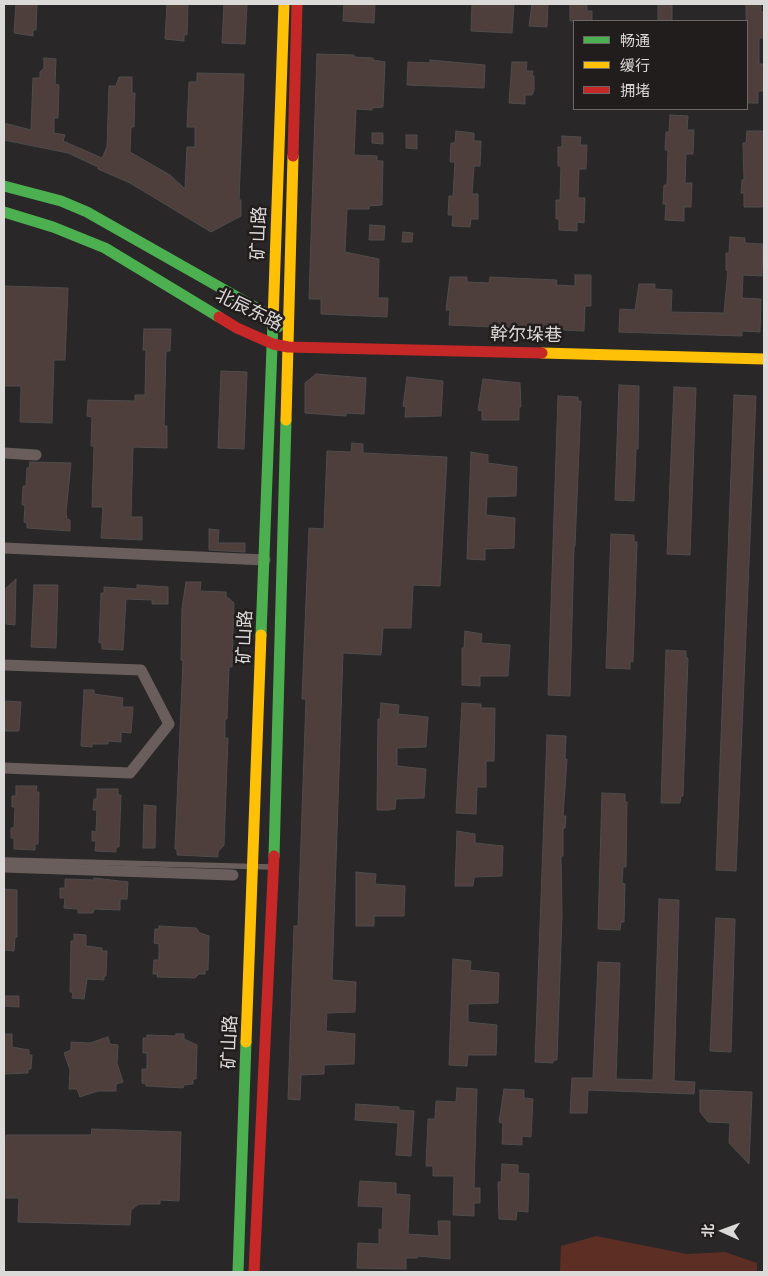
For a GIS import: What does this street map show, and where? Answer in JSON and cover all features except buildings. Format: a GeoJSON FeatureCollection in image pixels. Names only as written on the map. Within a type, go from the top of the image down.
{"type":"FeatureCollection","features":[{"type":"Feature","properties":{"kind":"main road","name":"矿山路"},"geometry":{"type":"LineString","coordinates":[[238,1272],[284,4]]}},
{"type":"Feature","properties":{"kind":"main road","name":"矿山路"},"geometry":{"type":"LineString","coordinates":[[254,1272],[274,867],[297,4]]}},
{"type":"Feature","properties":{"kind":"main road","name":"北辰东路"},"geometry":{"type":"LineString","coordinates":[[4,186],[61,201],[87,212],[274,318],[288,347]]}},
{"type":"Feature","properties":{"kind":"main road","name":"北辰东路"},"geometry":{"type":"LineString","coordinates":[[4,212],[53,227],[105,248],[237,328],[273,344],[288,347]]}},
{"type":"Feature","properties":{"kind":"main road","name":"幹尔垛巷"},"geometry":{"type":"LineString","coordinates":[[288,347],[764,359]]}},
{"type":"Feature","properties":{"kind":"street"},"geometry":{"type":"LineString","coordinates":[[4,453],[36,455]]}},
{"type":"Feature","properties":{"kind":"street"},"geometry":{"type":"LineString","coordinates":[[4,548],[265,560]]}},
{"type":"Feature","properties":{"kind":"street"},"geometry":{"type":"LineString","coordinates":[[4,665],[141,670],[169,724],[130,773],[4,768]]}},
{"type":"Feature","properties":{"kind":"street"},"geometry":{"type":"LineString","coordinates":[[4,868],[232,875]]}},
{"type":"Feature","properties":{"kind":"lane"},"geometry":{"type":"LineString","coordinates":[[4,860],[274,867]]}},
{"type":"Feature","properties":{"kind":"shaded area"},"geometry":{"type":"Polygon","coordinates":[[[596,1236],[687,1254],[725,1252],[757,1263],[757,1272],[560,1272],[561,1246],[596,1236]]]}},
{"type":"Feature","properties":{"kind":"traffic: fast"},"geometry":{"type":"LineString","coordinates":[[4,186],[61,201],[87,212],[274,318],[278,327]]}},
{"type":"Feature","properties":{"kind":"traffic: fast"},"geometry":{"type":"LineString","coordinates":[[4,212],[53,227],[105,248],[219,317]]}},
{"type":"Feature","properties":{"kind":"traffic: fast"},"geometry":{"type":"LineString","coordinates":[[261,635],[273,321]]}},
{"type":"Feature","properties":{"kind":"traffic: fast"},"geometry":{"type":"LineString","coordinates":[[274,856],[286,420]]}},
{"type":"Feature","properties":{"kind":"traffic: fast"},"geometry":{"type":"LineString","coordinates":[[238,1272],[246,1042]]}},
{"type":"Feature","properties":{"kind":"traffic: slow"},"geometry":{"type":"LineString","coordinates":[[273,321],[284,4]]}},
{"type":"Feature","properties":{"kind":"traffic: slow"},"geometry":{"type":"LineString","coordinates":[[286,420],[293,156]]}},
{"type":"Feature","properties":{"kind":"traffic: slow"},"geometry":{"type":"LineString","coordinates":[[542,353],[764,359]]}},
{"type":"Feature","properties":{"kind":"traffic: slow"},"geometry":{"type":"LineString","coordinates":[[246,1042],[261,635]]}},
{"type":"Feature","properties":{"kind":"traffic: jam"},"geometry":{"type":"LineString","coordinates":[[293,156],[297,4]]}},
{"type":"Feature","properties":{"kind":"traffic: jam"},"geometry":{"type":"LineString","coordinates":[[219,317],[237,328],[273,344],[288,347],[542,353]]}},
{"type":"Feature","properties":{"kind":"traffic: jam"},"geometry":{"type":"LineString","coordinates":[[254,1272],[274,856]]}}]}
